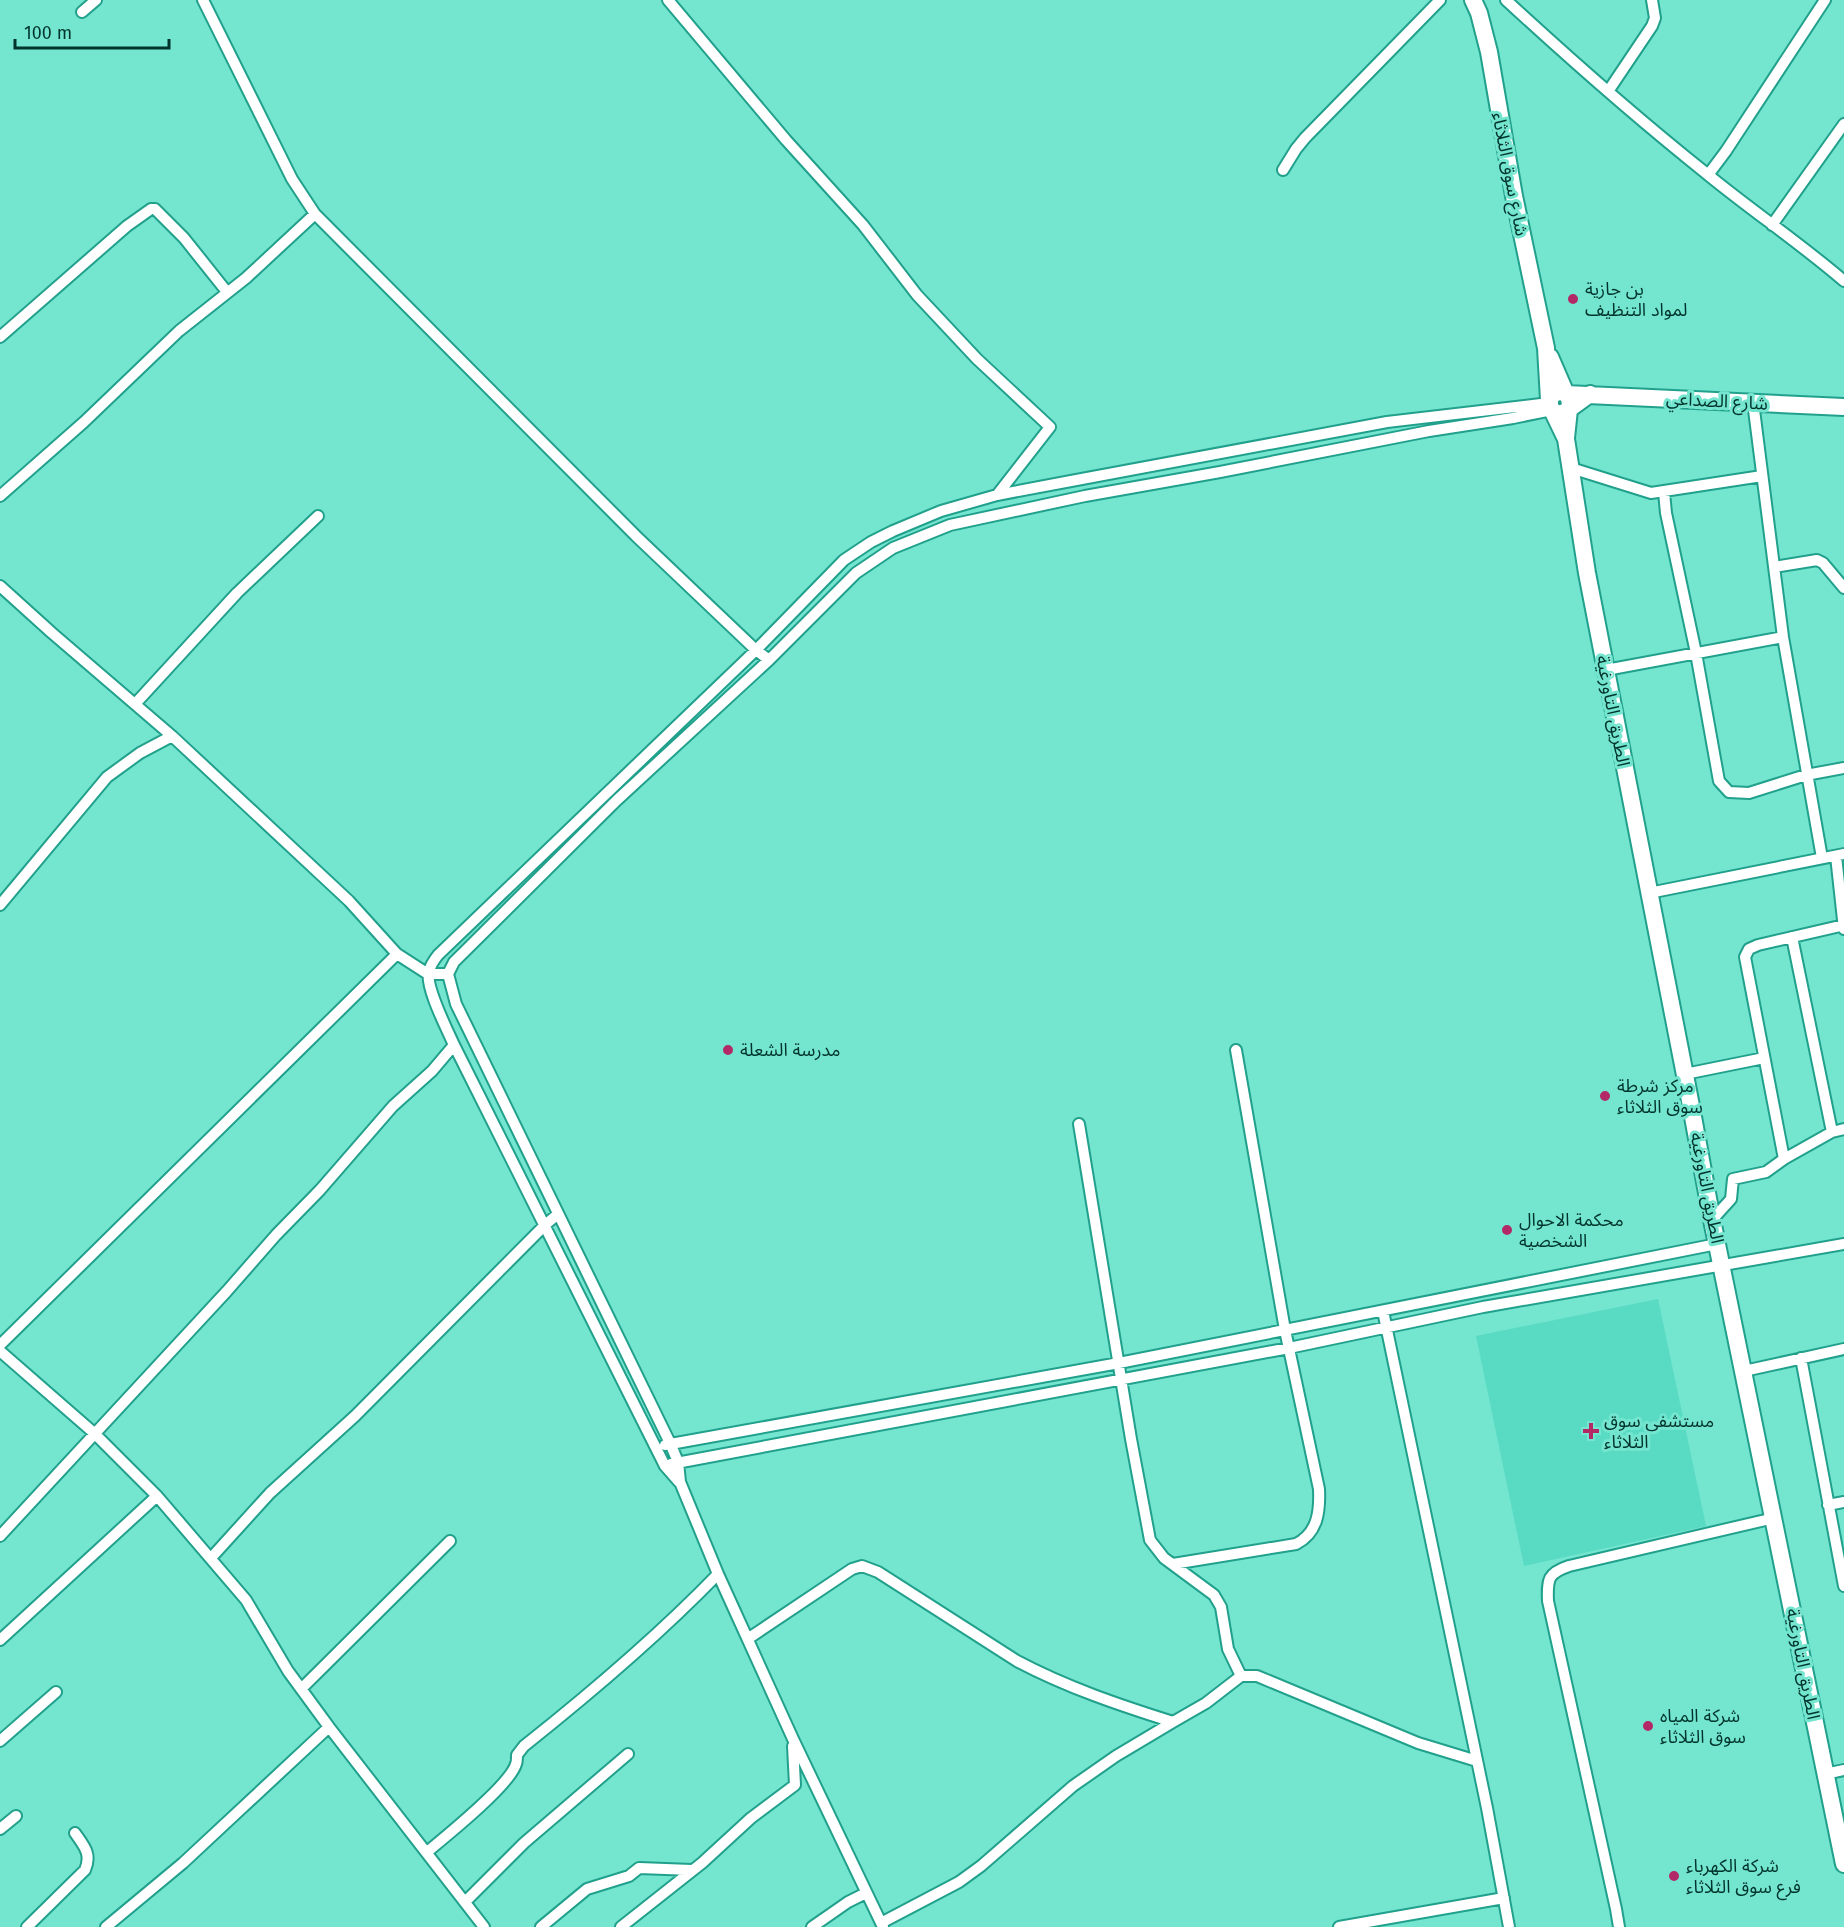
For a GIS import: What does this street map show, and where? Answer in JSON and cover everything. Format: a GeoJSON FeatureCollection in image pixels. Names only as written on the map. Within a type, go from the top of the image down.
{"type":"FeatureCollection","features":[{"type":"Feature","properties":{"kind":"street"},"geometry":{"type":"LineString","coordinates":[[82,12],[96,0]]}},
{"type":"Feature","properties":{"kind":"street"},"geometry":{"type":"LineString","coordinates":[[202,0],[292,179],[315,214],[636,536],[768,660]]}},
{"type":"Feature","properties":{"kind":"street"},"geometry":{"type":"LineString","coordinates":[[668,0],[786,140],[862,225],[916,295],[977,359],[1050,427],[998,495]]}},
{"type":"Feature","properties":{"kind":"street"},"geometry":{"type":"LineString","coordinates":[[1283,170],[1305,138],[1440,0]]}},
{"type":"Feature","properties":{"kind":"street","name":"شارع سوق الثلاثاء"},"geometry":{"type":"LineString","coordinates":[[1473,0],[1479,13],[1489,52],[1514,196],[1557,403]]}},
{"type":"Feature","properties":{"kind":"street"},"geometry":{"type":"LineString","coordinates":[[1506,0],[1708,175],[1816,256],[1844,281]]}},
{"type":"Feature","properties":{"kind":"street"},"geometry":{"type":"LineString","coordinates":[[1608,90],[1652,26],[1655,18],[1652,0]]}},
{"type":"Feature","properties":{"kind":"street"},"geometry":{"type":"LineString","coordinates":[[1708,175],[1825,0]]}},
{"type":"Feature","properties":{"kind":"street"},"geometry":{"type":"LineString","coordinates":[[1772,225],[1844,124]]}},
{"type":"Feature","properties":{"kind":"street"},"geometry":{"type":"LineString","coordinates":[[0,337],[102,247],[151,209],[155,209],[184,238],[227,292]]}},
{"type":"Feature","properties":{"kind":"street"},"geometry":{"type":"LineString","coordinates":[[0,496],[84,422],[179,331],[246,278],[315,214]]}},
{"type":"Feature","properties":{"kind":"street","name":"شارع الصداعي"},"geometry":{"type":"LineString","coordinates":[[1557,403],[1590,394],[1844,407]]}},
{"type":"Feature","properties":{"kind":"street"},"geometry":{"type":"LineString","coordinates":[[1753,402],[1783,637],[1822,858]]}},
{"type":"Feature","properties":{"kind":"street"},"geometry":{"type":"LineString","coordinates":[[680,1482],[665,1466],[454,1045],[435,1002],[428,974],[432,962],[756,650],[844,560],[871,542],[941,511],[998,495],[1387,422],[1557,403]]}},
{"type":"Feature","properties":{"kind":"street"},"geometry":{"type":"LineString","coordinates":[[1477,1761],[1418,1743],[1257,1676],[1241,1676],[1206,1703],[1116,1756],[1073,1786],[981,1866],[959,1882],[882,1925],[793,1739],[718,1574],[680,1482],[678,1462],[670,1443],[456,1004],[448,974],[453,962],[462,953],[856,573],[893,548],[950,525],[1085,496],[1429,431],[1480,424],[1557,403]]}},
{"type":"Feature","properties":{"kind":"street","name":"الطريق التاورغية"},"geometry":{"type":"LineString","coordinates":[[1557,403],[1566,439],[1587,573],[1712,1220],[1844,1864]]}},
{"type":"Feature","properties":{"kind":"street"},"geometry":{"type":"LineString","coordinates":[[1215,453],[1220,472]]}},
{"type":"Feature","properties":{"kind":"street"},"geometry":{"type":"LineString","coordinates":[[1571,468],[1652,493],[1762,476]]}},
{"type":"Feature","properties":{"kind":"street"},"geometry":{"type":"LineString","coordinates":[[1664,492],[1666,513],[1696,653],[1719,781],[1729,792],[1749,793],[1806,775],[1844,768]]}},
{"type":"Feature","properties":{"kind":"street"},"geometry":{"type":"LineString","coordinates":[[135,704],[237,593],[318,516]]}},
{"type":"Feature","properties":{"kind":"street"},"geometry":{"type":"LineString","coordinates":[[1774,567],[1817,560],[1844,588]]}},
{"type":"Feature","properties":{"kind":"street"},"geometry":{"type":"LineString","coordinates":[[0,586],[172,736],[349,901],[397,954],[428,974],[448,974]]}},
{"type":"Feature","properties":{"kind":"street"},"geometry":{"type":"LineString","coordinates":[[1606,670],[1783,637]]}},
{"type":"Feature","properties":{"kind":"street"},"geometry":{"type":"LineString","coordinates":[[0,905],[107,777],[140,753],[172,736]]}},
{"type":"Feature","properties":{"kind":"street"},"geometry":{"type":"LineString","coordinates":[[584,814],[594,824]]}},
{"type":"Feature","properties":{"kind":"street"},"geometry":{"type":"LineString","coordinates":[[1648,893],[1840,855],[1844,927],[1792,937],[1749,949],[1746,957],[1784,1159]]}},
{"type":"Feature","properties":{"kind":"street"},"geometry":{"type":"LineString","coordinates":[[1792,937],[1832,1132]]}},
{"type":"Feature","properties":{"kind":"street"},"geometry":{"type":"LineString","coordinates":[[0,1345],[397,954]]}},
{"type":"Feature","properties":{"kind":"street"},"geometry":{"type":"LineString","coordinates":[[0,1536],[320,1190],[393,1106],[432,1071],[454,1045]]}},
{"type":"Feature","properties":{"kind":"street"},"geometry":{"type":"LineString","coordinates":[[1173,1564],[1296,1544],[1306,1539],[1311,1532],[1320,1505],[1319,1489],[1285,1330],[1236,1050]]}},
{"type":"Feature","properties":{"kind":"street"},"geometry":{"type":"LineString","coordinates":[[1685,1074],[1764,1058]]}},
{"type":"Feature","properties":{"kind":"street"},"geometry":{"type":"LineString","coordinates":[[1078,1124],[1150,1540],[1164,1558],[1214,1594],[1221,1607],[1228,1649],[1241,1676]]}},
{"type":"Feature","properties":{"kind":"street"},"geometry":{"type":"LineString","coordinates":[[1712,1220],[1731,1199],[1733,1179],[1766,1172],[1832,1132],[1844,1129]]}},
{"type":"Feature","properties":{"kind":"street"},"geometry":{"type":"LineString","coordinates":[[211,1558],[270,1493],[355,1416],[558,1214]]}},
{"type":"Feature","properties":{"kind":"street"},"geometry":{"type":"LineString","coordinates":[[656,1448],[670,1443],[1119,1363],[1717,1244]]}},
{"type":"Feature","properties":{"kind":"street"},"geometry":{"type":"LineString","coordinates":[[665,1466],[1289,1348],[1483,1307],[1844,1244]]}},
{"type":"Feature","properties":{"kind":"street"},"geometry":{"type":"LineString","coordinates":[[1383,1311],[1477,1761],[1509,1927]]}},
{"type":"Feature","properties":{"kind":"street"},"geometry":{"type":"LineString","coordinates":[[1744,1371],[1844,1349]]}},
{"type":"Feature","properties":{"kind":"street"},"geometry":{"type":"LineString","coordinates":[[0,1351],[94,1433],[157,1496],[211,1558],[246,1600],[288,1671],[329,1728],[484,1927]]}},
{"type":"Feature","properties":{"kind":"street"},"geometry":{"type":"LineString","coordinates":[[1800,1358],[1844,1586]]}},
{"type":"Feature","properties":{"kind":"street"},"geometry":{"type":"LineString","coordinates":[[0,1640],[157,1496]]}},
{"type":"Feature","properties":{"kind":"street"},"geometry":{"type":"LineString","coordinates":[[1828,1505],[1844,1502]]}},
{"type":"Feature","properties":{"kind":"street"},"geometry":{"type":"LineString","coordinates":[[1619,1927],[1548,1600],[1549,1578],[1555,1571],[1569,1566],[1774,1518]]}},
{"type":"Feature","properties":{"kind":"street"},"geometry":{"type":"LineString","coordinates":[[301,1689],[450,1541]]}},
{"type":"Feature","properties":{"kind":"street"},"geometry":{"type":"LineString","coordinates":[[749,1638],[852,1569],[862,1566],[878,1572],[1017,1661],[1040,1673],[1108,1701],[1173,1722]]}},
{"type":"Feature","properties":{"kind":"street"},"geometry":{"type":"LineString","coordinates":[[427,1852],[498,1789],[513,1772],[517,1763],[517,1755],[524,1746],[609,1678],[680,1613],[718,1574]]}},
{"type":"Feature","properties":{"kind":"street"},"geometry":{"type":"LineString","coordinates":[[0,1741],[56,1692]]}},
{"type":"Feature","properties":{"kind":"street"},"geometry":{"type":"LineString","coordinates":[[106,1927],[183,1863],[329,1728]]}},
{"type":"Feature","properties":{"kind":"street"},"geometry":{"type":"LineString","coordinates":[[621,1927],[692,1870],[751,1818],[795,1785],[793,1739]]}},
{"type":"Feature","properties":{"kind":"street"},"geometry":{"type":"LineString","coordinates":[[465,1902],[524,1843],[611,1766],[628,1754]]}},
{"type":"Feature","properties":{"kind":"street"},"geometry":{"type":"LineString","coordinates":[[1825,1774],[1844,1770]]}},
{"type":"Feature","properties":{"kind":"street"},"geometry":{"type":"LineString","coordinates":[[0,1829],[16,1816]]}},
{"type":"Feature","properties":{"kind":"street"},"geometry":{"type":"LineString","coordinates":[[27,1927],[85,1870],[89,1861],[88,1852],[75,1833]]}},
{"type":"Feature","properties":{"kind":"street"},"geometry":{"type":"LineString","coordinates":[[541,1927],[587,1890],[629,1876],[639,1868],[692,1870]]}},
{"type":"Feature","properties":{"kind":"street"},"geometry":{"type":"LineString","coordinates":[[812,1927],[848,1902],[866,1893]]}},
{"type":"Feature","properties":{"kind":"street"},"geometry":{"type":"LineString","coordinates":[[1339,1927],[1504,1898]]}},
{"type":"Feature","properties":{"kind":"shaded area","name":"مستشفى سوق الثلاثاء"},"geometry":{"type":"Polygon","coordinates":[[[1658,1299],[1706,1526],[1524,1566],[1476,1336],[1658,1299]]]}},
{"type":"Feature","properties":{"kind":"place","name":"بن جازية لمواد التنظيف"},"geometry":{"type":"Point","coordinates":[1573,299]}},
{"type":"Feature","properties":{"kind":"place","name":"مدرسة الشعلة"},"geometry":{"type":"Point","coordinates":[728,1050]}},
{"type":"Feature","properties":{"kind":"place","name":"مركز شرطة سوق الثلاثاء"},"geometry":{"type":"Point","coordinates":[1605,1096]}},
{"type":"Feature","properties":{"kind":"place","name":"محكمة الاحوال الشخصية"},"geometry":{"type":"Point","coordinates":[1507,1230]}},
{"type":"Feature","properties":{"kind":"place","name":"مستشفى سوق الثلاثاء"},"geometry":{"type":"Point","coordinates":[1591,1431]}},
{"type":"Feature","properties":{"kind":"place","name":"شركة المياه سوق الثلاثاء"},"geometry":{"type":"Point","coordinates":[1648,1726]}},
{"type":"Feature","properties":{"kind":"place","name":"شركة الكهرباء فرع سوق الثلاثاء"},"geometry":{"type":"Point","coordinates":[1674,1876]}}]}
